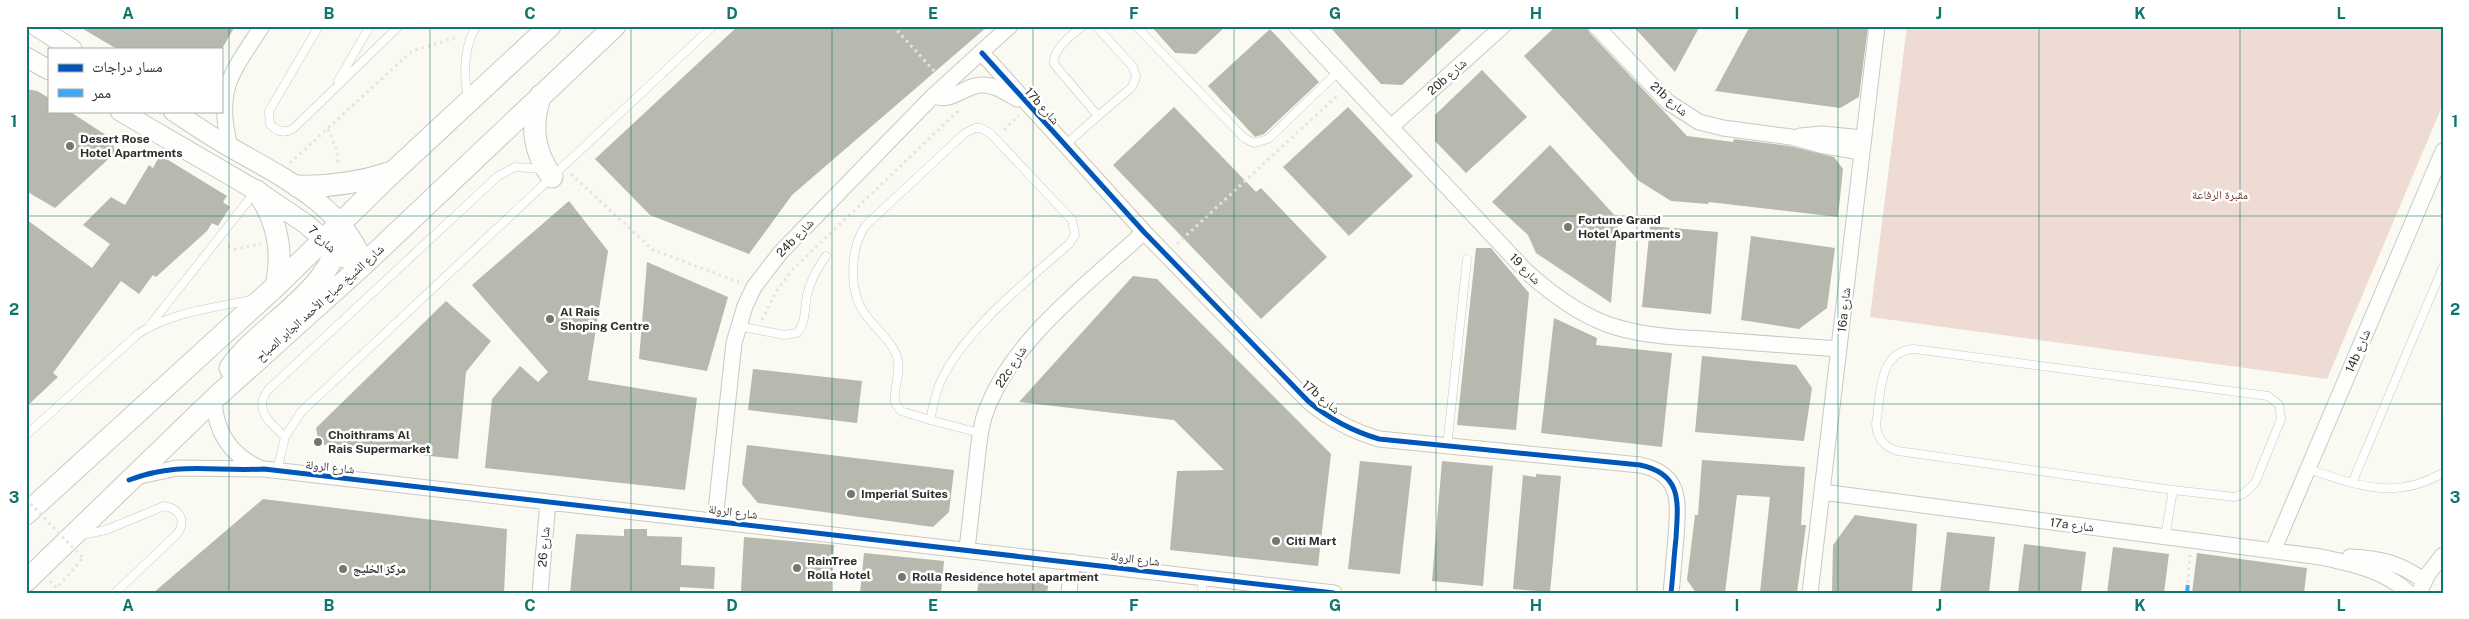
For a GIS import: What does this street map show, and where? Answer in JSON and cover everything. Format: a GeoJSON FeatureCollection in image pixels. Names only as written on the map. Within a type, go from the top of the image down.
{"type":"FeatureCollection","features":[{"type":"Feature","properties":{"kind":"main road"},"geometry":{"type":"LineString","coordinates":[[214,399],[232,366],[325,273],[330,246],[341,223],[550,26]]}},
{"type":"Feature","properties":{"kind":"main road","name":"شارع الشيخ صباح الأحمد الجابر الصباح"},"geometry":{"type":"LineString","coordinates":[[26,581],[214,399],[364,264],[541,94],[615,26]]}},
{"type":"Feature","properties":{"kind":"main road"},"geometry":{"type":"LineString","coordinates":[[541,94],[536,109],[535,140],[539,155],[554,171]]}},
{"type":"Feature","properties":{"kind":"main road"},"geometry":{"type":"LineString","coordinates":[[297,186],[338,185],[367,180],[394,171]]}},
{"type":"Feature","properties":{"kind":"main road"},"geometry":{"type":"LineString","coordinates":[[256,190],[271,214],[279,241],[280,263],[270,291]]}},
{"type":"Feature","properties":{"kind":"main road"},"geometry":{"type":"LineString","coordinates":[[26,514],[270,291],[330,246]]}},
{"type":"Feature","properties":{"kind":"street"},"geometry":{"type":"LineString","coordinates":[[36,26],[70,48]]}},
{"type":"Feature","properties":{"kind":"street"},"geometry":{"type":"LineString","coordinates":[[230,147],[224,120],[225,82],[262,26]]}},
{"type":"Feature","properties":{"kind":"street","name":"24b شارع"},"geometry":{"type":"LineString","coordinates":[[715,520],[732,360],[738,326],[754,287],[780,253],[934,95],[1010,26]]}},
{"type":"Feature","properties":{"kind":"street","name":"شارع 19"},"geometry":{"type":"LineString","coordinates":[[1296,26],[1525,270],[1549,292],[1575,309],[1604,323],[1650,334],[1839,348]]}},
{"type":"Feature","properties":{"kind":"street","name":"20b شارع"},"geometry":{"type":"LineString","coordinates":[[1391,127],[1503,26]]}},
{"type":"Feature","properties":{"kind":"street","name":"16a شارع"},"geometry":{"type":"LineString","coordinates":[[1810,593],[1877,26]]}},
{"type":"Feature","properties":{"kind":"street","name":"21b شارع"},"geometry":{"type":"LineString","coordinates":[[1595,27],[1668,102],[1688,117],[1711,126],[1791,137],[1820,145],[1862,145]]}},
{"type":"Feature","properties":{"kind":"street","name":"17b شارع"},"geometry":{"type":"LineString","coordinates":[[982,53],[1144,232],[1309,402],[1324,415],[1342,425],[1379,439],[1640,465],[1660,472],[1672,484],[1678,499],[1671,593]]}},
{"type":"Feature","properties":{"kind":"street","name":"17b شارع"},"geometry":{"type":"LineString","coordinates":[[934,95],[947,98],[970,87],[985,85],[999,89],[1029,106]]}},
{"type":"Feature","properties":{"kind":"street","name":"شارع 7"},"geometry":{"type":"LineString","coordinates":[[122,112],[256,190],[306,224],[330,246],[352,261],[364,264]]}},
{"type":"Feature","properties":{"kind":"street","name":"شارع 7"},"geometry":{"type":"LineString","coordinates":[[174,112],[297,186],[341,223],[355,242],[364,264]]}},
{"type":"Feature","properties":{"kind":"street","name":"14b شارع"},"geometry":{"type":"LineString","coordinates":[[2273,550],[2443,151]]}},
{"type":"Feature","properties":{"kind":"street","name":"22c شارع"},"geometry":{"type":"LineString","coordinates":[[967,549],[980,433],[996,389],[1022,349],[1043,326],[1144,232]]}},
{"type":"Feature","properties":{"kind":"street","name":"شارع الرولة"},"geometry":{"type":"LineString","coordinates":[[214,399],[214,415],[226,443],[243,459],[270,470]]}},
{"type":"Feature","properties":{"kind":"street","name":"شارع الرولة"},"geometry":{"type":"LineString","coordinates":[[129,480],[153,472],[178,468],[270,470],[967,549],[1334,593]]}},
{"type":"Feature","properties":{"kind":"street","name":"17a شارع"},"geometry":{"type":"LineString","coordinates":[[1822,492],[2322,557],[2384,560],[2406,568],[2422,587]]}},
{"type":"Feature","properties":{"kind":"street","name":"شارع 26"},"geometry":{"type":"LineString","coordinates":[[540,593],[548,502]]}},
{"type":"Feature","properties":{"kind":"street"},"geometry":{"type":"LineString","coordinates":[[2422,587],[2443,555]]}},
{"type":"Feature","properties":{"kind":"street","name":"17a شارع"},"geometry":{"type":"LineString","coordinates":[[2322,557],[2371,570],[2396,582],[2409,593]]}},
{"type":"Feature","properties":{"kind":"street"},"geometry":{"type":"LineString","coordinates":[[1069,593],[1072,562]]}},
{"type":"Feature","properties":{"kind":"lane"},"geometry":{"type":"LineString","coordinates":[[319,26],[269,111],[270,124],[277,130],[290,131],[399,26]]}},
{"type":"Feature","properties":{"kind":"lane"},"geometry":{"type":"LineString","coordinates":[[332,92],[370,26]]}},
{"type":"Feature","properties":{"kind":"lane"},"geometry":{"type":"LineString","coordinates":[[270,470],[288,428],[301,412],[554,171],[713,26]]}},
{"type":"Feature","properties":{"kind":"lane"},"geometry":{"type":"LineString","coordinates":[[1083,26],[1057,51],[1053,59],[1054,64],[1098,116]]}},
{"type":"Feature","properties":{"kind":"lane"},"geometry":{"type":"LineString","coordinates":[[1065,145],[1132,87],[1136,77],[1133,67],[1096,26]]}},
{"type":"Feature","properties":{"kind":"lane"},"geometry":{"type":"LineString","coordinates":[[1136,26],[1244,138],[1254,143],[1268,139],[1339,71]]}},
{"type":"Feature","properties":{"kind":"lane"},"geometry":{"type":"LineString","coordinates":[[469,102],[465,66],[474,29]]}},
{"type":"Feature","properties":{"kind":"lane"},"geometry":{"type":"LineString","coordinates":[[930,420],[940,382],[960,349],[1020,287],[1069,244],[1075,235],[1072,220],[996,139],[981,128],[975,128],[965,133],[866,225],[856,244],[855,283],[859,303],[898,358],[899,372],[895,403],[901,411],[930,420],[980,433]]}},
{"type":"Feature","properties":{"kind":"lane"},"geometry":{"type":"LineString","coordinates":[[285,437],[268,421],[262,411],[263,399],[270,389],[498,176],[515,167],[554,171]]}},
{"type":"Feature","properties":{"kind":"lane"},"geometry":{"type":"LineString","coordinates":[[150,326],[256,190]]}},
{"type":"Feature","properties":{"kind":"lane"},"geometry":{"type":"LineString","coordinates":[[738,326],[791,335],[801,328],[810,286],[826,256]]}},
{"type":"Feature","properties":{"kind":"lane"},"geometry":{"type":"LineString","coordinates":[[1447,447],[1467,259]]}},
{"type":"Feature","properties":{"kind":"lane"},"geometry":{"type":"LineString","coordinates":[[2352,483],[2443,267]]}},
{"type":"Feature","properties":{"kind":"lane"},"geometry":{"type":"LineString","coordinates":[[26,435],[138,334],[150,326],[178,316],[270,291]]}},
{"type":"Feature","properties":{"kind":"lane"},"geometry":{"type":"LineString","coordinates":[[1914,349],[2268,396],[2275,400],[2282,412],[2281,419],[2255,482],[2250,489],[2243,494],[2226,497],[2173,490],[1889,448],[1877,434],[1876,424],[1886,367],[1897,353],[1914,349]]}},
{"type":"Feature","properties":{"kind":"lane"},"geometry":{"type":"LineString","coordinates":[[2308,469],[2371,488],[2391,490],[2404,488],[2443,473]]}},
{"type":"Feature","properties":{"kind":"lane"},"geometry":{"type":"LineString","coordinates":[[2165,537],[2173,490]]}},
{"type":"Feature","properties":{"kind":"lane"},"geometry":{"type":"LineString","coordinates":[[72,535],[106,530],[164,506],[173,508],[179,513],[182,520],[182,528],[115,593]]}},
{"type":"Feature","properties":{"kind":"lane"},"geometry":{"type":"LineString","coordinates":[[1202,593],[1203,577]]}},
{"type":"Feature","properties":{"kind":"path"},"geometry":{"type":"LineString","coordinates":[[893,26],[946,83]]}},
{"type":"Feature","properties":{"kind":"path"},"geometry":{"type":"LineString","coordinates":[[278,175],[412,51],[474,29]]}},
{"type":"Feature","properties":{"kind":"path"},"geometry":{"type":"LineString","coordinates":[[1166,254],[1350,83]]}},
{"type":"Feature","properties":{"kind":"path"},"geometry":{"type":"LineString","coordinates":[[996,139],[1029,106]]}},
{"type":"Feature","properties":{"kind":"path"},"geometry":{"type":"LineString","coordinates":[[758,330],[777,290],[793,269],[963,107]]}},
{"type":"Feature","properties":{"kind":"path"},"geometry":{"type":"LineString","coordinates":[[1009,112],[1016,119]]}},
{"type":"Feature","properties":{"kind":"path"},"geometry":{"type":"LineString","coordinates":[[328,128],[337,150],[338,185]]}},
{"type":"Feature","properties":{"kind":"path"},"geometry":{"type":"LineString","coordinates":[[554,171],[653,250],[754,287]]}},
{"type":"Feature","properties":{"kind":"path"},"geometry":{"type":"LineString","coordinates":[[217,241],[236,249],[279,241]]}},
{"type":"Feature","properties":{"kind":"path"},"geometry":{"type":"LineString","coordinates":[[26,499],[83,558],[57,588]]}},
{"type":"Feature","properties":{"kind":"path"},"geometry":{"type":"LineString","coordinates":[[2188,583],[2191,540]]}},
{"type":"Feature","properties":{"kind":"green space","name":"مقبرة الرفاعة"},"geometry":{"type":"Polygon","coordinates":[[[1907,26],[2443,26],[2443,104],[2327,379],[1870,317],[1907,26]]]}},
{"type":"Feature","properties":{"kind":"building"},"geometry":{"type":"Polygon","coordinates":[[[78,26],[235,26],[222,49],[115,48],[78,26]]]}},
{"type":"Feature","properties":{"kind":"building"},"geometry":{"type":"Polygon","coordinates":[[[738,26],[988,26],[792,195],[749,254],[650,215],[595,159],[738,26]]]}},
{"type":"Feature","properties":{"kind":"building"},"geometry":{"type":"Polygon","coordinates":[[[1151,26],[1226,26],[1196,54],[1175,53],[1151,26]]]}},
{"type":"Feature","properties":{"kind":"building"},"geometry":{"type":"Polygon","coordinates":[[[1329,26],[1465,26],[1402,85],[1381,84],[1329,26]]]}},
{"type":"Feature","properties":{"kind":"building"},"geometry":{"type":"Polygon","coordinates":[[[1556,26],[1587,26],[1589,32],[1687,136],[1733,142],[1734,139],[1789,146],[1834,157],[1843,169],[1838,217],[1709,202],[1708,204],[1671,201],[1639,181],[1524,56],[1556,26]]]}},
{"type":"Feature","properties":{"kind":"building"},"geometry":{"type":"Polygon","coordinates":[[[1633,26],[1700,26],[1675,72],[1633,26]]]}},
{"type":"Feature","properties":{"kind":"building"},"geometry":{"type":"Polygon","coordinates":[[[1750,26],[1868,26],[1859,97],[1840,108],[1715,91],[1750,26]]]}},
{"type":"Feature","properties":{"kind":"building"},"geometry":{"type":"Polygon","coordinates":[[[1270,29],[1319,82],[1264,134],[1255,137],[1208,86],[1270,29]]]}},
{"type":"Feature","properties":{"kind":"building"},"geometry":{"type":"Polygon","coordinates":[[[1482,70],[1527,117],[1466,173],[1435,141],[1435,115],[1482,70]]]}},
{"type":"Feature","properties":{"kind":"building","name":"Desert Rose Hotel Apartments"},"geometry":{"type":"Polygon","coordinates":[[[26,89],[37,91],[48,97],[48,112],[71,112],[112,139],[115,153],[55,208],[26,191],[26,89]]]}},
{"type":"Feature","properties":{"kind":"building"},"geometry":{"type":"Polygon","coordinates":[[[1174,107],[1256,192],[1261,188],[1327,257],[1261,319],[1113,165],[1174,107]]]}},
{"type":"Feature","properties":{"kind":"building"},"geometry":{"type":"Polygon","coordinates":[[[1348,107],[1413,176],[1349,236],[1283,167],[1348,107]]]}},
{"type":"Feature","properties":{"kind":"building","name":"Fortune Grand Hotel Apartments"},"geometry":{"type":"Polygon","coordinates":[[[1550,145],[1618,219],[1611,303],[1536,253],[1528,235],[1492,202],[1550,145]]]}},
{"type":"Feature","properties":{"kind":"building"},"geometry":{"type":"Polygon","coordinates":[[[160,155],[227,196],[223,202],[230,207],[218,226],[212,223],[207,231],[156,277],[153,275],[139,294],[121,281],[53,373],[58,377],[26,407],[26,219],[92,268],[110,244],[83,225],[111,197],[125,205],[149,165],[153,168],[160,155]]]}},
{"type":"Feature","properties":{"kind":"building","name":"Al Rais Shoping Centre"},"geometry":{"type":"Polygon","coordinates":[[[569,201],[608,251],[588,380],[697,398],[685,490],[485,468],[492,399],[520,366],[538,382],[548,372],[472,285],[569,201]]]}},
{"type":"Feature","properties":{"kind":"building"},"geometry":{"type":"Polygon","coordinates":[[[1650,226],[1718,232],[1711,314],[1642,307],[1650,226]]]}},
{"type":"Feature","properties":{"kind":"building"},"geometry":{"type":"Polygon","coordinates":[[[1751,236],[1835,248],[1827,308],[1799,329],[1741,320],[1751,236]]]}},
{"type":"Feature","properties":{"kind":"building"},"geometry":{"type":"Polygon","coordinates":[[[1476,248],[1491,248],[1529,293],[1516,430],[1457,425],[1476,248]]]}},
{"type":"Feature","properties":{"kind":"building"},"geometry":{"type":"Polygon","coordinates":[[[647,262],[728,297],[707,371],[639,359],[647,262]]]}},
{"type":"Feature","properties":{"kind":"building"},"geometry":{"type":"Polygon","coordinates":[[[1133,276],[1157,279],[1331,454],[1318,566],[1170,550],[1177,471],[1224,470],[1174,420],[1019,402],[1133,276]]]}},
{"type":"Feature","properties":{"kind":"building"},"geometry":{"type":"Polygon","coordinates":[[[446,301],[491,341],[466,372],[458,459],[319,444],[316,428],[446,301]]]}},
{"type":"Feature","properties":{"kind":"building"},"geometry":{"type":"Polygon","coordinates":[[[1554,318],[1597,338],[1596,345],[1672,353],[1662,447],[1541,433],[1554,318]]]}},
{"type":"Feature","properties":{"kind":"building"},"geometry":{"type":"Polygon","coordinates":[[[1702,356],[1796,365],[1812,388],[1804,441],[1695,432],[1702,356]]]}},
{"type":"Feature","properties":{"kind":"building"},"geometry":{"type":"Polygon","coordinates":[[[753,369],[862,381],[857,423],[748,410],[753,369]]]}},
{"type":"Feature","properties":{"kind":"building","name":"Imperial Suites"},"geometry":{"type":"Polygon","coordinates":[[[747,445],[954,470],[949,512],[933,527],[758,503],[742,484],[747,445]]]}},
{"type":"Feature","properties":{"kind":"building"},"geometry":{"type":"Polygon","coordinates":[[[1702,460],[1805,467],[1801,525],[1806,525],[1797,593],[1760,593],[1770,497],[1737,495],[1725,593],[1696,593],[1687,580],[1695,515],[1698,515],[1702,460]]]}},
{"type":"Feature","properties":{"kind":"building"},"geometry":{"type":"Polygon","coordinates":[[[1360,461],[1412,466],[1400,574],[1348,569],[1360,461]]]}},
{"type":"Feature","properties":{"kind":"building"},"geometry":{"type":"Polygon","coordinates":[[[1442,461],[1493,466],[1483,586],[1432,581],[1442,461]]]}},
{"type":"Feature","properties":{"kind":"building"},"geometry":{"type":"Polygon","coordinates":[[[1536,474],[1561,476],[1550,592],[1513,589],[1523,475],[1536,477],[1536,474]]]}},
{"type":"Feature","properties":{"kind":"building","name":"مركز الخليج"},"geometry":{"type":"Polygon","coordinates":[[[263,499],[507,529],[504,593],[153,593],[263,499]]]}},
{"type":"Feature","properties":{"kind":"building"},"geometry":{"type":"Polygon","coordinates":[[[1855,515],[1917,524],[1912,593],[1832,593],[1833,545],[1855,515]]]}},
{"type":"Feature","properties":{"kind":"building"},"geometry":{"type":"Polygon","coordinates":[[[624,529],[647,529],[647,536],[682,537],[681,565],[715,567],[714,589],[680,587],[680,593],[570,593],[576,534],[624,536],[624,529]]]}},
{"type":"Feature","properties":{"kind":"building"},"geometry":{"type":"Polygon","coordinates":[[[1947,532],[1995,537],[1989,593],[1940,593],[1947,532]]]}},
{"type":"Feature","properties":{"kind":"building","name":"RainTree Rolla Hotel"},"geometry":{"type":"Polygon","coordinates":[[[744,537],[834,545],[831,593],[741,591],[744,537]]]}},
{"type":"Feature","properties":{"kind":"building"},"geometry":{"type":"Polygon","coordinates":[[[2024,544],[2086,552],[2081,593],[2018,593],[2024,544]]]}},
{"type":"Feature","properties":{"kind":"building"},"geometry":{"type":"Polygon","coordinates":[[[2113,547],[2169,554],[2164,593],[2107,593],[2113,547]]]}},
{"type":"Feature","properties":{"kind":"building","name":"Rolla Residence hotel apartment"},"geometry":{"type":"Polygon","coordinates":[[[864,553],[944,561],[941,593],[860,593],[864,553]]]}},
{"type":"Feature","properties":{"kind":"building"},"geometry":{"type":"Polygon","coordinates":[[[2197,553],[2307,568],[2304,593],[2192,593],[2197,553]]]}},
{"type":"Feature","properties":{"kind":"building"},"geometry":{"type":"Polygon","coordinates":[[[980,572],[1049,580],[1047,593],[977,593],[980,572]]]}},
{"type":"Feature","properties":{"kind":"marked path"},"geometry":{"type":"LineString","coordinates":[[2187,593],[2188,583]]}},
{"type":"Feature","properties":{"kind":"cycle path"},"geometry":{"type":"LineString","coordinates":[[982,53],[1144,232],[1309,402],[1334,420],[1351,429],[1379,439],[1640,465],[1654,469],[1664,475],[1671,483],[1677,502],[1671,593]]}},
{"type":"Feature","properties":{"kind":"cycle path"},"geometry":{"type":"LineString","coordinates":[[129,480],[147,474],[181,469],[264,469],[1334,593]]}},
{"type":"Feature","properties":{"kind":"place","name":"Desert Rose Hotel Apartments"},"geometry":{"type":"Point","coordinates":[70,146]}},
{"type":"Feature","properties":{"kind":"place","name":"Fortune Grand Hotel Apartments"},"geometry":{"type":"Point","coordinates":[1568,227]}},
{"type":"Feature","properties":{"kind":"place","name":"Al Rais Shoping Centre"},"geometry":{"type":"Point","coordinates":[550,319]}},
{"type":"Feature","properties":{"kind":"place","name":"Choithrams Al Rais Supermarket"},"geometry":{"type":"Point","coordinates":[318,442]}},
{"type":"Feature","properties":{"kind":"place","name":"Imperial Suites"},"geometry":{"type":"Point","coordinates":[851,494]}},
{"type":"Feature","properties":{"kind":"place","name":"Citi Mart"},"geometry":{"type":"Point","coordinates":[1276,541]}},
{"type":"Feature","properties":{"kind":"place","name":"RainTree Rolla Hotel"},"geometry":{"type":"Point","coordinates":[797,568]}},
{"type":"Feature","properties":{"kind":"place","name":"مركز الخليج"},"geometry":{"type":"Point","coordinates":[343,569]}},
{"type":"Feature","properties":{"kind":"place","name":"Rolla Residence hotel apartment"},"geometry":{"type":"Point","coordinates":[902,577]}}]}
